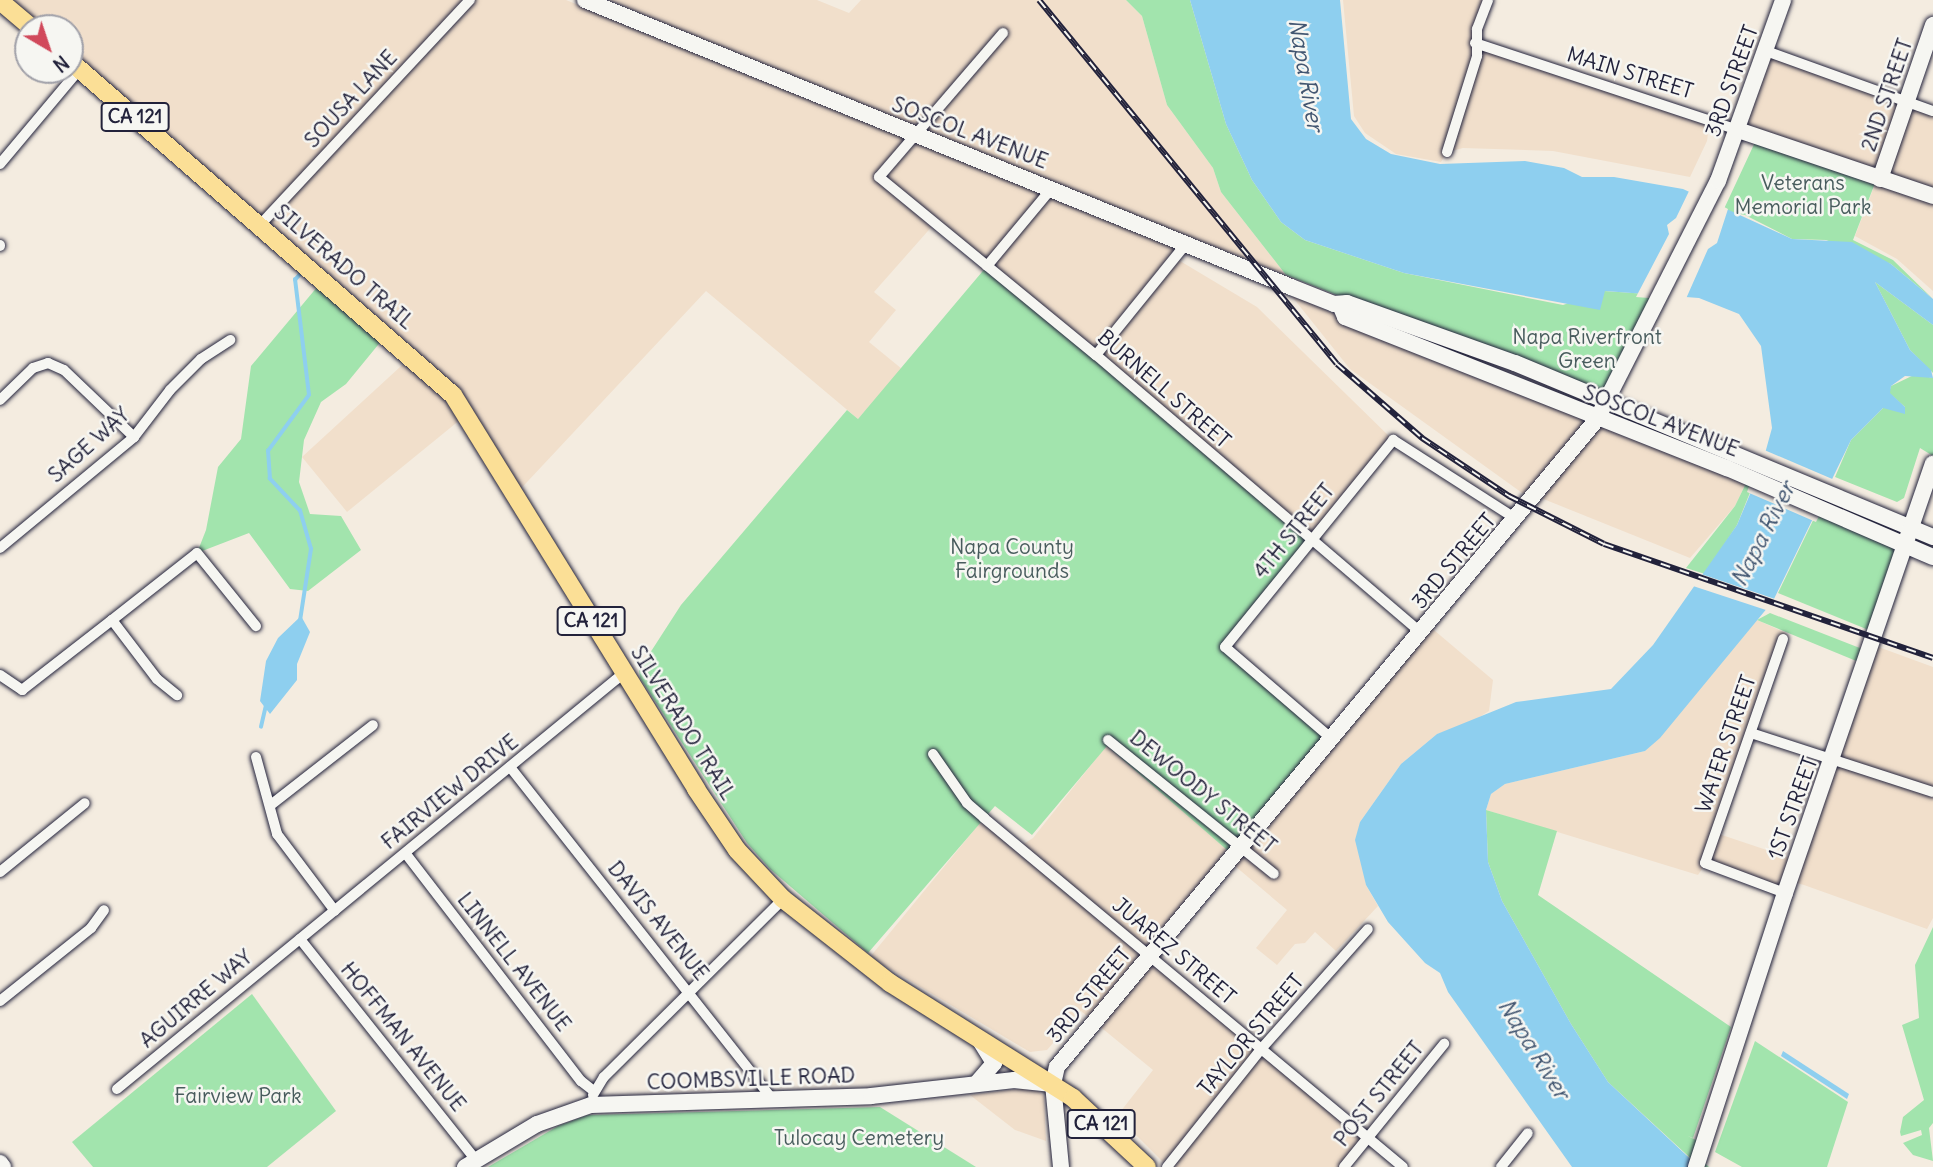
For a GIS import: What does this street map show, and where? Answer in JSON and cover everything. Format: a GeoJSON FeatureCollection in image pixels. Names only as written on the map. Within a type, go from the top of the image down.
{"type":"FeatureCollection","features":[{"type":"Feature","properties":{"kind":"main road","name":"SOSCOL AVENUE"},"geometry":{"type":"LineString","coordinates":[[585,0],[915,136],[1052,188],[1340,305],[1348,303],[1608,401],[1933,537]]}},
{"type":"Feature","properties":{"kind":"main road","name":"3RD STREET"},"geometry":{"type":"LineString","coordinates":[[1053,1084],[1057,1067],[1597,419],[1633,355],[1718,181],[1783,0]]}},
{"type":"Feature","properties":{"kind":"main road"},"geometry":{"type":"LineString","coordinates":[[0,1],[15,14]]}},
{"type":"Feature","properties":{"kind":"main road","name":"2ND STREET"},"geometry":{"type":"LineString","coordinates":[[1880,178],[1933,26]]}},
{"type":"Feature","properties":{"kind":"main road","name":"SILVERADO TRAIL"},"geometry":{"type":"LineString","coordinates":[[84,74],[453,395],[624,673],[737,850],[783,899],[853,958],[1073,1098],[1147,1167]]}},
{"type":"Feature","properties":{"kind":"main road","name":"MAIN STREET"},"geometry":{"type":"LineString","coordinates":[[1738,130],[1933,197]]}},
{"type":"Feature","properties":{"kind":"main road","name":"SOSCOL AVENUE"},"geometry":{"type":"LineString","coordinates":[[1340,305],[1345,317],[1749,477],[1933,557]]}},
{"type":"Feature","properties":{"kind":"main road","name":"1ST STREET"},"geometry":{"type":"LineString","coordinates":[[1697,1165],[1785,893],[1933,464]]}},
{"type":"Feature","properties":{"kind":"main road"},"geometry":{"type":"LineString","coordinates":[[976,1084],[994,1063],[977,1038]]}},
{"type":"Feature","properties":{"kind":"main road","name":"COOMBSVILLE ROAD"},"geometry":{"type":"LineString","coordinates":[[470,1163],[561,1112],[592,1098],[773,1100],[871,1096],[1014,1080],[1053,1084]]}},
{"type":"Feature","properties":{"kind":"main road"},"geometry":{"type":"LineString","coordinates":[[1053,1084],[1061,1167]]}},
{"type":"Feature","properties":{"kind":"main road"},"geometry":{"type":"LineString","coordinates":[[0,1163],[3,1167]]}},
{"type":"Feature","properties":{"kind":"street","name":"SOUSA LANE"},"geometry":{"type":"LineString","coordinates":[[260,225],[470,0]]}},
{"type":"Feature","properties":{"kind":"street"},"geometry":{"type":"LineString","coordinates":[[1447,152],[1477,56],[1475,43],[1488,0]]}},
{"type":"Feature","properties":{"kind":"street"},"geometry":{"type":"LineString","coordinates":[[915,136],[1003,33]]}},
{"type":"Feature","properties":{"kind":"street","name":"MAIN STREET"},"geometry":{"type":"LineString","coordinates":[[1475,43],[1738,130]]}},
{"type":"Feature","properties":{"kind":"street"},"geometry":{"type":"LineString","coordinates":[[1766,51],[1933,111]]}},
{"type":"Feature","properties":{"kind":"street"},"geometry":{"type":"LineString","coordinates":[[0,164],[61,84]]}},
{"type":"Feature","properties":{"kind":"street","name":"BURNELL STREET"},"geometry":{"type":"LineString","coordinates":[[915,136],[879,177],[1096,355],[1421,633]]}},
{"type":"Feature","properties":{"kind":"street"},"geometry":{"type":"LineString","coordinates":[[987,266],[1052,188]]}},
{"type":"Feature","properties":{"kind":"street"},"geometry":{"type":"LineString","coordinates":[[1096,355],[1186,244]]}},
{"type":"Feature","properties":{"kind":"street","name":"SAGE WAY"},"geometry":{"type":"LineString","coordinates":[[0,548],[134,437],[170,390],[201,359],[230,340]]}},
{"type":"Feature","properties":{"kind":"street"},"geometry":{"type":"LineString","coordinates":[[0,400],[33,368],[48,363],[64,370],[134,437]]}},
{"type":"Feature","properties":{"kind":"street","name":"4TH STREET"},"geometry":{"type":"LineString","coordinates":[[1332,739],[1225,647],[1393,440],[1516,519]]}},
{"type":"Feature","properties":{"kind":"street"},"geometry":{"type":"LineString","coordinates":[[0,675],[22,690],[197,553],[256,626]]}},
{"type":"Feature","properties":{"kind":"street"},"geometry":{"type":"LineString","coordinates":[[112,620],[158,679],[177,695]]}},
{"type":"Feature","properties":{"kind":"street","name":"WATER STREET"},"geometry":{"type":"LineString","coordinates":[[1783,639],[1705,863],[1785,893]]}},
{"type":"Feature","properties":{"kind":"street","name":"FAIRVIEW DRIVE"},"geometry":{"type":"LineString","coordinates":[[300,939],[624,673]]}},
{"type":"Feature","properties":{"kind":"street"},"geometry":{"type":"LineString","coordinates":[[272,804],[373,725]]}},
{"type":"Feature","properties":{"kind":"street"},"geometry":{"type":"LineString","coordinates":[[1751,733],[1933,792]]}},
{"type":"Feature","properties":{"kind":"street","name":"DEWOODY STREET"},"geometry":{"type":"LineString","coordinates":[[1108,740],[1274,874]]}},
{"type":"Feature","properties":{"kind":"street","name":"JUAREZ STREET"},"geometry":{"type":"LineString","coordinates":[[933,754],[967,803],[1403,1167]]}},
{"type":"Feature","properties":{"kind":"street"},"geometry":{"type":"LineString","coordinates":[[256,757],[272,804],[277,834],[286,851],[335,911]]}},
{"type":"Feature","properties":{"kind":"street","name":"DAVIS AVENUE"},"geometry":{"type":"LineString","coordinates":[[510,767],[773,1100]]}},
{"type":"Feature","properties":{"kind":"street"},"geometry":{"type":"LineString","coordinates":[[0,872],[85,803]]}},
{"type":"Feature","properties":{"kind":"street","name":"LINNELL AVENUE"},"geometry":{"type":"LineString","coordinates":[[406,854],[592,1098]]}},
{"type":"Feature","properties":{"kind":"street"},"geometry":{"type":"LineString","coordinates":[[592,1098],[783,899]]}},
{"type":"Feature","properties":{"kind":"street"},"geometry":{"type":"LineString","coordinates":[[0,1000],[91,928],[104,910]]}},
{"type":"Feature","properties":{"kind":"street","name":"TAYLOR STREET"},"geometry":{"type":"LineString","coordinates":[[1167,1167],[1262,1048],[1368,929]]}},
{"type":"Feature","properties":{"kind":"street","name":"AGUIRRE WAY"},"geometry":{"type":"LineString","coordinates":[[117,1088],[300,939]]}},
{"type":"Feature","properties":{"kind":"street","name":"HOFFMAN AVENUE"},"geometry":{"type":"LineString","coordinates":[[300,939],[470,1163]]}},
{"type":"Feature","properties":{"kind":"street","name":"POST STREET"},"geometry":{"type":"LineString","coordinates":[[1344,1167],[1444,1044]]}},
{"type":"Feature","properties":{"kind":"street"},"geometry":{"type":"LineString","coordinates":[[1501,1167],[1528,1133]]}},
{"type":"Feature","properties":{"kind":"shaded area"},"geometry":{"type":"Polygon","coordinates":[[[0,0],[566,0],[1180,249],[1175,258],[1257,307],[1393,440],[1311,541],[935,223],[874,292],[896,310],[869,342],[902,369],[858,419],[706,291],[513,497],[466,415],[347,512],[302,457],[412,356],[84,73],[84,14],[16,14],[0,0]]]}},
{"type":"Feature","properties":{"kind":"shaded area"},"geometry":{"type":"Polygon","coordinates":[[[609,0],[817,0],[849,13],[861,0],[1126,0],[1142,16],[1167,105],[1213,168],[1221,192],[1286,275],[912,127],[609,0]]]}},
{"type":"Feature","properties":{"kind":"shaded area"},"geometry":{"type":"Polygon","coordinates":[[[1343,0],[1486,0],[1475,43],[1710,119],[1707,141],[1690,177],[1553,151],[1463,148],[1447,152],[1441,162],[1396,154],[1365,133],[1354,116],[1343,0]]]}},
{"type":"Feature","properties":{"kind":"shaded area"},"geometry":{"type":"Polygon","coordinates":[[[1766,51],[1933,111],[1933,291],[1897,259],[1855,236],[1877,179],[1738,130],[1766,51]]]}},
{"type":"Feature","properties":{"kind":"shaded area"},"geometry":{"type":"Polygon","coordinates":[[[1290,294],[1749,477],[1735,506],[1690,558],[1536,496],[1532,500],[1350,369],[1290,294]]]}},
{"type":"Feature","properties":{"kind":"shaded area"},"geometry":{"type":"Polygon","coordinates":[[[1757,620],[1786,633],[1716,833],[1796,860],[1873,645],[1933,667],[1933,918],[1927,929],[1804,885],[1789,881],[1785,893],[1706,863],[1698,875],[1486,810],[1491,794],[1505,784],[1645,751],[1757,620]]]}},
{"type":"Feature","properties":{"kind":"shaded area"},"geometry":{"type":"Polygon","coordinates":[[[1428,625],[1493,680],[1489,711],[1470,723],[1437,734],[1401,764],[1360,822],[1366,885],[1378,906],[1336,951],[1315,932],[1305,943],[1295,944],[1277,965],[1256,948],[1287,910],[1229,861],[1150,955],[1368,1138],[1344,1167],[1168,1167],[1117,1116],[1153,1070],[1081,1011],[1047,1050],[1030,1052],[870,957],[984,818],[1019,847],[1033,838],[1107,745],[1234,856],[1428,625]]]}},
{"type":"Feature","properties":{"kind":"shaded area"},"geometry":{"type":"Polygon","coordinates":[[[1033,1087],[1044,1096],[1046,1141],[1015,1130],[970,1095],[1033,1087]]]}},
{"type":"Feature","properties":{"kind":"green space","name":"Napa Riverfront Green"},"geometry":{"type":"Polygon","coordinates":[[[1126,0],[1190,0],[1226,124],[1252,180],[1281,222],[1305,240],[1404,273],[1563,305],[1604,291],[1662,295],[1608,402],[1286,275],[1221,192],[1213,168],[1167,105],[1142,16],[1126,0]]]}},
{"type":"Feature","properties":{"kind":"green space","name":"Veterans Memorial Park"},"geometry":{"type":"Polygon","coordinates":[[[1757,138],[1877,178],[1853,240],[1893,260],[1933,299],[1891,264],[1826,240],[1792,239],[1745,215],[1723,211],[1757,138]]]}},
{"type":"Feature","properties":{"kind":"green space","name":"Napa County Fairgrounds"},"geometry":{"type":"Polygon","coordinates":[[[987,266],[1311,541],[1225,647],[1332,739],[1234,856],[1107,746],[1032,835],[995,806],[868,953],[770,869],[747,843],[640,678],[639,670],[681,605],[847,410],[858,419],[987,266]]]}},
{"type":"Feature","properties":{"kind":"green space"},"geometry":{"type":"Polygon","coordinates":[[[323,280],[387,334],[346,384],[321,402],[304,440],[299,482],[310,514],[341,516],[361,550],[308,591],[290,589],[249,533],[197,553],[206,530],[218,467],[241,439],[251,366],[323,280]]]}},
{"type":"Feature","properties":{"kind":"green space"},"geometry":{"type":"Polygon","coordinates":[[[1875,282],[1933,325],[1933,373],[1910,350],[1875,282]]]}},
{"type":"Feature","properties":{"kind":"green space"},"geometry":{"type":"Polygon","coordinates":[[[1916,374],[1933,378],[1933,456],[1920,448],[1904,498],[1897,502],[1835,477],[1851,440],[1883,408],[1905,407],[1889,393],[1891,386],[1916,374]]]}},
{"type":"Feature","properties":{"kind":"green space"},"geometry":{"type":"Polygon","coordinates":[[[1749,477],[1755,480],[1737,525],[1705,574],[1686,568],[1735,506],[1749,477]]]}},
{"type":"Feature","properties":{"kind":"green space"},"geometry":{"type":"Polygon","coordinates":[[[1819,508],[1906,545],[1876,633],[1778,593],[1819,508]]]}},
{"type":"Feature","properties":{"kind":"green space"},"geometry":{"type":"Polygon","coordinates":[[[1770,613],[1870,652],[1866,665],[1757,620],[1770,613]]]}},
{"type":"Feature","properties":{"kind":"green space"},"geometry":{"type":"Polygon","coordinates":[[[1486,810],[1557,831],[1538,895],[1731,1027],[1693,1138],[1688,1136],[1704,1144],[1699,1158],[1709,1167],[1700,1167],[1608,1082],[1571,1024],[1502,901],[1488,862],[1486,810]]]}},
{"type":"Feature","properties":{"kind":"green space"},"geometry":{"type":"Polygon","coordinates":[[[1933,927],[1933,1123],[1929,1128],[1933,1161],[1913,1155],[1903,1143],[1922,1135],[1921,1130],[1901,1136],[1900,1132],[1903,1117],[1924,1100],[1902,1025],[1919,1018],[1915,965],[1933,927]]]}},
{"type":"Feature","properties":{"kind":"green space","name":"Fairview Park"},"geometry":{"type":"Polygon","coordinates":[[[252,994],[336,1111],[267,1167],[93,1167],[72,1142],[252,994]]]}},
{"type":"Feature","properties":{"kind":"green space"},"geometry":{"type":"Polygon","coordinates":[[[1755,1041],[1848,1102],[1827,1167],[1742,1167],[1715,1152],[1755,1041]]]}},
{"type":"Feature","properties":{"kind":"green space","name":"Tulocay Cemetery"},"geometry":{"type":"Polygon","coordinates":[[[880,1107],[976,1167],[488,1167],[558,1126],[588,1115],[880,1107]]]}},
{"type":"Feature","properties":{"kind":"water","name":"Napa River"},"geometry":{"type":"Polygon","coordinates":[[[1190,0],[1340,0],[1351,119],[1366,139],[1391,154],[1440,164],[1525,161],[1564,168],[1582,177],[1614,177],[1683,189],[1792,239],[1852,242],[1891,264],[1933,299],[1933,325],[1875,282],[1910,350],[1931,370],[1933,378],[1905,376],[1891,386],[1890,393],[1905,407],[1905,414],[1883,408],[1851,440],[1773,601],[1660,738],[1645,751],[1505,784],[1491,794],[1486,810],[1488,862],[1502,901],[1571,1024],[1608,1082],[1699,1167],[1572,1167],[1448,992],[1440,973],[1425,963],[1388,922],[1366,885],[1355,840],[1360,822],[1401,764],[1437,734],[1516,702],[1611,689],[1653,645],[1737,525],[1761,468],[1772,428],[1761,346],[1739,314],[1699,298],[1605,291],[1600,310],[1404,273],[1305,240],[1281,222],[1252,180],[1226,124],[1190,0]]]}},
{"type":"Feature","properties":{"kind":"water"},"geometry":{"type":"Polygon","coordinates":[[[301,616],[310,632],[297,664],[297,680],[270,714],[260,701],[266,661],[278,638],[301,616]]]}},
{"type":"Feature","properties":{"kind":"water"},"geometry":{"type":"Polygon","coordinates":[[[1783,1051],[1849,1094],[1847,1099],[1781,1056],[1783,1051]]]}},
{"type":"Feature","properties":{"kind":"pier"},"geometry":{"type":"Polygon","coordinates":[[[1690,189],[1728,209],[1717,243],[1708,249],[1685,301],[1636,297],[1669,234],[1667,225],[1676,218],[1690,189]]]}},
{"type":"Feature","properties":{"kind":"pier"},"geometry":{"type":"Polygon","coordinates":[[[1762,449],[1837,481],[1816,522],[1747,492],[1762,449]]]}},
{"type":"Feature","properties":{"kind":"pier"},"geometry":{"type":"Polygon","coordinates":[[[1701,574],[1778,600],[1769,611],[1693,586],[1701,574]]]}},
{"type":"Feature","properties":{"kind":"waterway"},"geometry":{"type":"LineString","coordinates":[[300,621],[311,549],[300,511],[270,479],[268,451],[309,395],[295,280],[301,273]]}},
{"type":"Feature","properties":{"kind":"waterway"},"geometry":{"type":"LineString","coordinates":[[261,727],[266,705]]}},
{"type":"Feature","properties":{"kind":"railway"},"geometry":{"type":"LineString","coordinates":[[1039,0],[1337,364],[1422,438],[1509,496],[1604,544],[1933,658]]}}]}
